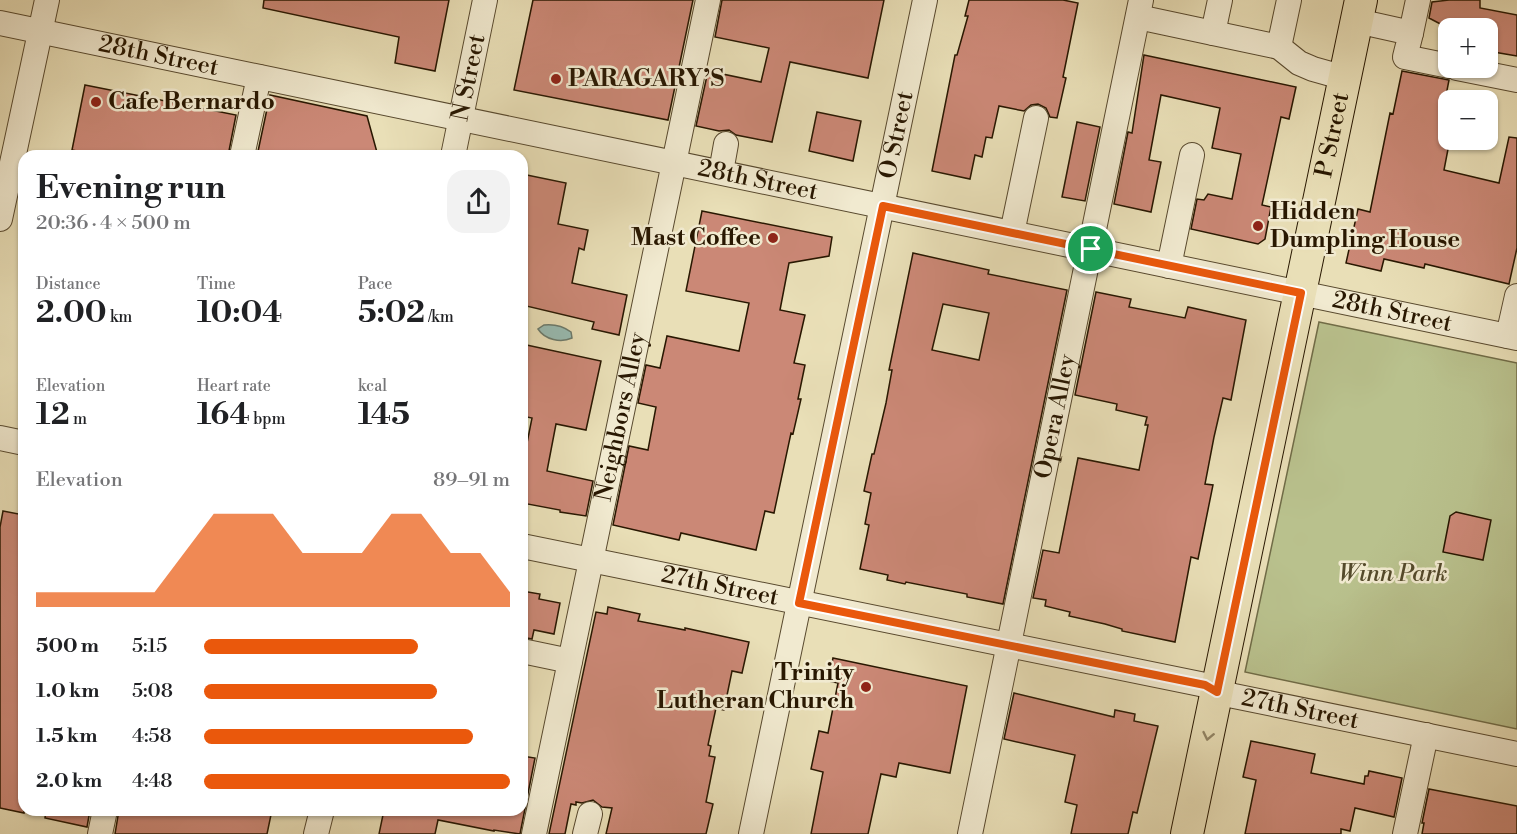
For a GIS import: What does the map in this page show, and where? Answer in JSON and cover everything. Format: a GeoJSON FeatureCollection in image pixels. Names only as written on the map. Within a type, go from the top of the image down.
{"type":"FeatureCollection","features":[{"type":"Feature","properties":{"kind":"main road","name":"P Street"},"geometry":{"type":"LineString","coordinates":[[1187,834],[1359,10]]}},
{"type":"Feature","properties":{"kind":"street"},"geometry":{"type":"LineString","coordinates":[[0,217],[47,0]]}},
{"type":"Feature","properties":{"kind":"street","name":"N Street"},"geometry":{"type":"LineString","coordinates":[[454,150],[485,0]]}},
{"type":"Feature","properties":{"kind":"street","name":"Neighbors Alley"},"geometry":{"type":"LineString","coordinates":[[534,834],[674,162],[701,62],[708,0]]}},
{"type":"Feature","properties":{"kind":"street","name":"O Street"},"geometry":{"type":"LineString","coordinates":[[751,834],[925,0]]}},
{"type":"Feature","properties":{"kind":"street"},"geometry":{"type":"LineString","coordinates":[[1213,33],[1220,0]]}},
{"type":"Feature","properties":{"kind":"street"},"geometry":{"type":"LineString","coordinates":[[1279,46],[1289,0]]}},
{"type":"Feature","properties":{"kind":"street"},"geometry":{"type":"LineString","coordinates":[[1418,0],[1405,57],[1438,64]]}},
{"type":"Feature","properties":{"kind":"street"},"geometry":{"type":"LineString","coordinates":[[1140,8],[1213,33],[1279,46],[1299,63],[1345,78]]}},
{"type":"Feature","properties":{"kind":"street","name":"Opera Alley"},"geometry":{"type":"LineString","coordinates":[[969,818],[1009,645],[1140,8]]}},
{"type":"Feature","properties":{"kind":"street"},"geometry":{"type":"LineString","coordinates":[[1359,10],[1410,33]]}},
{"type":"Feature","properties":{"kind":"street","name":"28th Street"},"geometry":{"type":"LineString","coordinates":[[0,23],[1513,337]]}},
{"type":"Feature","properties":{"kind":"street"},"geometry":{"type":"LineString","coordinates":[[1498,76],[1517,80]]}},
{"type":"Feature","properties":{"kind":"street"},"geometry":{"type":"LineString","coordinates":[[243,150],[259,77]]}},
{"type":"Feature","properties":{"kind":"street"},"geometry":{"type":"LineString","coordinates":[[1012,233],[1036,118]]}},
{"type":"Feature","properties":{"kind":"street"},"geometry":{"type":"LineString","coordinates":[[721,172],[726,144]]}},
{"type":"Feature","properties":{"kind":"street"},"geometry":{"type":"LineString","coordinates":[[1169,266],[1192,155]]}},
{"type":"Feature","properties":{"kind":"street"},"geometry":{"type":"LineString","coordinates":[[1513,337],[1517,296]]}},
{"type":"Feature","properties":{"kind":"street"},"geometry":{"type":"LineString","coordinates":[[0,438],[18,442]]}},
{"type":"Feature","properties":{"kind":"street","name":"27th Street"},"geometry":{"type":"LineString","coordinates":[[528,547],[1205,685],[1217,692],[1517,754]]}},
{"type":"Feature","properties":{"kind":"street"},"geometry":{"type":"LineString","coordinates":[[528,652],[570,661]]}},
{"type":"Feature","properties":{"kind":"street"},"geometry":{"type":"LineString","coordinates":[[1405,834],[1426,735]]}},
{"type":"Feature","properties":{"kind":"street"},"geometry":{"type":"LineString","coordinates":[[100,834],[104,816]]}},
{"type":"Feature","properties":{"kind":"street"},"geometry":{"type":"LineString","coordinates":[[316,834],[320,816]]}},
{"type":"Feature","properties":{"kind":"green space","name":"Winn Park"},"geometry":{"type":"Polygon","coordinates":[[[1319,322],[1517,363],[1517,729],[1245,672],[1319,322]]]}},
{"type":"Feature","properties":{"kind":"water"},"geometry":{"type":"Polygon","coordinates":[[[544,325],[565,328],[571,332],[572,338],[558,340],[549,338],[538,329],[544,325]]]}},
{"type":"Feature","properties":{"kind":"building"},"geometry":{"type":"Polygon","coordinates":[[[264,0],[449,0],[435,71],[395,63],[399,37],[263,8],[264,0]]]}},
{"type":"Feature","properties":{"kind":"building"},"geometry":{"type":"Polygon","coordinates":[[[533,0],[693,0],[668,120],[514,90],[533,0]]]}},
{"type":"Feature","properties":{"kind":"building"},"geometry":{"type":"Polygon","coordinates":[[[722,0],[884,0],[868,78],[790,62],[772,142],[736,135],[729,130],[719,131],[696,126],[708,71],[761,82],[769,48],[715,37],[722,0]]]}},
{"type":"Feature","properties":{"kind":"building"},"geometry":{"type":"Polygon","coordinates":[[[969,0],[1063,0],[1078,3],[1057,118],[1050,117],[1046,108],[1038,104],[1031,105],[1024,111],[999,106],[992,138],[986,137],[982,157],[975,155],[970,179],[932,171],[955,55],[957,55],[968,16],[965,16],[969,0]]]}},
{"type":"Feature","properties":{"kind":"building"},"geometry":{"type":"Polygon","coordinates":[[[1480,0],[1480,8],[1517,15],[1517,56],[1498,53],[1498,18],[1438,18],[1438,23],[1429,18],[1432,2],[1480,0]]]}},
{"type":"Feature","properties":{"kind":"building"},"geometry":{"type":"Polygon","coordinates":[[[1144,55],[1296,87],[1289,119],[1281,117],[1262,205],[1271,207],[1265,239],[1258,244],[1191,229],[1197,199],[1204,200],[1208,194],[1232,199],[1241,154],[1212,148],[1220,108],[1161,95],[1149,160],[1161,162],[1151,212],[1114,204],[1128,132],[1132,133],[1144,55]]]}},
{"type":"Feature","properties":{"kind":"building"},"geometry":{"type":"Polygon","coordinates":[[[1402,71],[1449,80],[1447,90],[1438,90],[1438,150],[1448,150],[1444,170],[1499,183],[1509,137],[1517,138],[1517,248],[1509,284],[1425,264],[1424,268],[1384,259],[1381,271],[1346,263],[1358,209],[1370,212],[1390,113],[1393,114],[1402,71]]]}},
{"type":"Feature","properties":{"kind":"building"},"geometry":{"type":"Polygon","coordinates":[[[85,85],[236,115],[229,150],[72,150],[85,85]]]}},
{"type":"Feature","properties":{"kind":"building"},"geometry":{"type":"Polygon","coordinates":[[[270,95],[367,116],[376,150],[258,150],[270,95]]]}},
{"type":"Feature","properties":{"kind":"building"},"geometry":{"type":"Polygon","coordinates":[[[817,112],[861,121],[853,161],[809,151],[817,112]]]}},
{"type":"Feature","properties":{"kind":"building"},"geometry":{"type":"Polygon","coordinates":[[[1077,122],[1100,127],[1085,201],[1062,197],[1077,122]]]}},
{"type":"Feature","properties":{"kind":"building"},"geometry":{"type":"Polygon","coordinates":[[[528,175],[566,183],[558,224],[588,230],[584,250],[579,248],[572,283],[627,295],[619,335],[592,329],[594,322],[528,306],[528,175]]]}},
{"type":"Feature","properties":{"kind":"building"},"geometry":{"type":"Polygon","coordinates":[[[702,211],[832,237],[829,256],[789,263],[780,310],[805,315],[794,363],[805,365],[798,399],[801,399],[793,434],[791,433],[774,513],[765,511],[756,550],[681,533],[679,540],[613,525],[629,446],[648,450],[656,407],[638,403],[646,365],[660,368],[667,336],[739,351],[749,303],[686,291],[702,211]]]}},
{"type":"Feature","properties":{"kind":"building"},"geometry":{"type":"Polygon","coordinates":[[[913,253],[989,270],[988,274],[1067,290],[1003,604],[967,597],[967,594],[887,580],[888,575],[860,569],[869,525],[865,524],[871,493],[864,491],[886,403],[892,370],[889,370],[913,253]],[[943,304],[932,350],[979,360],[989,313],[943,304]]]}},
{"type":"Feature","properties":{"kind":"building"},"geometry":{"type":"Polygon","coordinates":[[[1096,292],[1131,299],[1129,307],[1185,318],[1188,307],[1246,320],[1231,400],[1223,398],[1214,437],[1205,484],[1213,485],[1198,559],[1191,557],[1175,642],[1122,631],[1122,629],[1105,624],[1069,616],[1070,612],[1045,606],[1046,600],[1033,598],[1043,550],[1059,553],[1078,458],[1139,470],[1148,425],[1145,425],[1147,417],[1116,410],[1117,404],[1075,395],[1096,292]]]}},
{"type":"Feature","properties":{"kind":"building"},"geometry":{"type":"Polygon","coordinates":[[[528,345],[601,361],[586,430],[556,424],[547,471],[593,481],[586,516],[528,504],[528,438],[532,418],[528,417],[528,345]]]}},
{"type":"Feature","properties":{"kind":"building"},"geometry":{"type":"Polygon","coordinates":[[[3,511],[18,514],[18,812],[0,808],[0,527],[3,511]]]}},
{"type":"Feature","properties":{"kind":"building"},"geometry":{"type":"Polygon","coordinates":[[[1456,512],[1491,520],[1483,560],[1443,552],[1450,516],[1456,512]]]}},
{"type":"Feature","properties":{"kind":"building"},"geometry":{"type":"Polygon","coordinates":[[[528,592],[540,594],[539,599],[560,603],[554,634],[534,630],[532,639],[528,638],[528,592]]]}},
{"type":"Feature","properties":{"kind":"building"},"geometry":{"type":"Polygon","coordinates":[[[608,607],[640,614],[638,621],[685,630],[685,628],[749,642],[742,673],[732,671],[724,710],[716,708],[708,745],[711,746],[709,756],[715,757],[706,802],[713,804],[706,834],[606,834],[612,808],[602,807],[593,800],[576,802],[576,805],[571,804],[565,834],[549,834],[596,612],[607,614],[608,607]]]}},
{"type":"Feature","properties":{"kind":"building"},"geometry":{"type":"Polygon","coordinates":[[[833,658],[967,686],[950,773],[899,763],[896,777],[881,774],[868,834],[811,834],[823,772],[811,769],[819,731],[828,733],[838,683],[828,681],[833,658]]]}},
{"type":"Feature","properties":{"kind":"building"},"geometry":{"type":"Polygon","coordinates":[[[1014,693],[1114,717],[1115,710],[1135,714],[1134,721],[1158,726],[1137,813],[1133,812],[1128,834],[1071,834],[1077,805],[1065,802],[1075,755],[1004,739],[1014,693]]]}},
{"type":"Feature","properties":{"kind":"building"},"geometry":{"type":"Polygon","coordinates":[[[1251,741],[1315,754],[1311,773],[1364,784],[1365,776],[1368,776],[1369,771],[1402,778],[1394,817],[1355,808],[1350,831],[1341,829],[1341,834],[1245,834],[1256,780],[1243,777],[1251,741]]]}},
{"type":"Feature","properties":{"kind":"building"},"geometry":{"type":"Polygon","coordinates":[[[528,757],[535,758],[528,793],[528,757]]]}},
{"type":"Feature","properties":{"kind":"building"},"geometry":{"type":"Polygon","coordinates":[[[1429,789],[1517,806],[1517,834],[1422,834],[1429,789]]]}},
{"type":"Feature","properties":{"kind":"building"},"geometry":{"type":"Polygon","coordinates":[[[45,816],[89,816],[87,827],[45,818],[45,816]]]}},
{"type":"Feature","properties":{"kind":"building"},"geometry":{"type":"Polygon","coordinates":[[[118,816],[271,816],[267,834],[115,834],[118,816]]]}},
{"type":"Feature","properties":{"kind":"building"},"geometry":{"type":"Polygon","coordinates":[[[383,816],[524,816],[520,834],[438,820],[435,834],[379,834],[383,816]]]}},
{"type":"Feature","properties":{"kind":"place","name":"PARAGARY’S"},"geometry":{"type":"Point","coordinates":[556,79]}},
{"type":"Feature","properties":{"kind":"place","name":"Cafe Bernardo"},"geometry":{"type":"Point","coordinates":[96,102]}},
{"type":"Feature","properties":{"kind":"place","name":"Hidden Dumpling House"},"geometry":{"type":"Point","coordinates":[1258,226]}},
{"type":"Feature","properties":{"kind":"place","name":"Mast Coffee"},"geometry":{"type":"Point","coordinates":[773,238]}},
{"type":"Feature","properties":{"kind":"place","name":"Trinity Lutheran Church"},"geometry":{"type":"Point","coordinates":[866,687]}},
{"type":"Feature","properties":{"kind":"route"},"geometry":{"type":"LineString","coordinates":[[883,206],[1091,249],[1301,293],[1217,692],[1205,685],[799,603],[883,206]]}}]}
